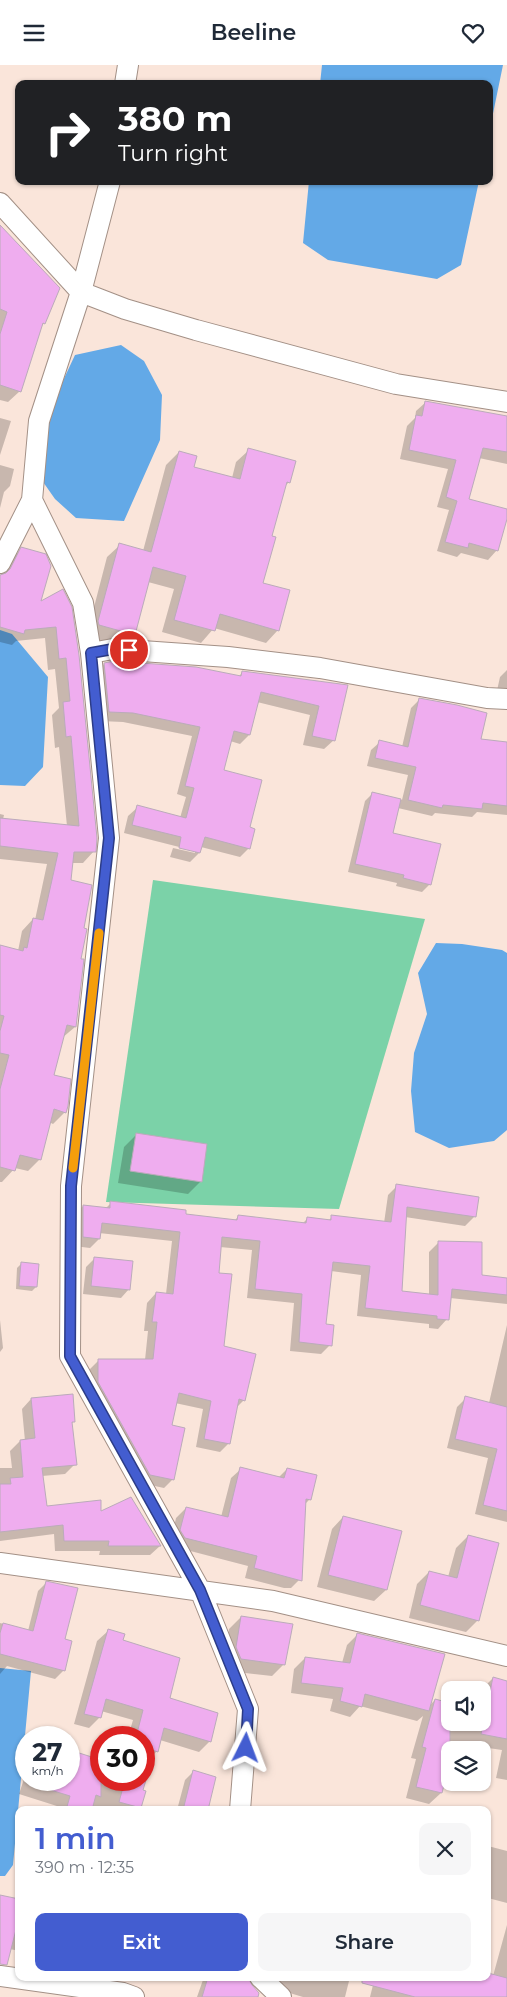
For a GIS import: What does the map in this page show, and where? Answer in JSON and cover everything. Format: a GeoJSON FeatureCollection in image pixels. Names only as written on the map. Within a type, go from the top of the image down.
{"type":"FeatureCollection","features":[{"type":"Feature","properties":{"kind":"street"},"geometry":{"type":"LineString","coordinates":[[126,80],[128,65]]}},
{"type":"Feature","properties":{"kind":"street"},"geometry":{"type":"LineString","coordinates":[[0,563],[32,500],[39,421],[81,292],[109,185]]}},
{"type":"Feature","properties":{"kind":"street"},"geometry":{"type":"LineString","coordinates":[[0,203],[81,292],[126,309],[196,330],[396,384],[507,402]]}},
{"type":"Feature","properties":{"kind":"street"},"geometry":{"type":"LineString","coordinates":[[32,500],[83,603],[91,653],[109,838],[71,1186],[70,1356],[200,1590],[248,1709],[240,1806]]}},
{"type":"Feature","properties":{"kind":"street"},"geometry":{"type":"LineString","coordinates":[[91,653],[113,649],[228,657],[320,668],[487,698],[507,699]]}},
{"type":"Feature","properties":{"kind":"street"},"geometry":{"type":"LineString","coordinates":[[0,1563],[273,1601],[507,1656]]}},
{"type":"Feature","properties":{"kind":"street"},"geometry":{"type":"LineString","coordinates":[[0,1976],[15,1978]]}},
{"type":"Feature","properties":{"kind":"street"},"geometry":{"type":"LineString","coordinates":[[36,1981],[123,1993],[134,1997]]}},
{"type":"Feature","properties":{"kind":"street"},"geometry":{"type":"LineString","coordinates":[[264,1981],[282,1997]]}},
{"type":"Feature","properties":{"kind":"green space"},"geometry":{"type":"Polygon","coordinates":[[[153,880],[425,919],[339,1209],[106,1202],[153,880]]]}},
{"type":"Feature","properties":{"kind":"water"},"geometry":{"type":"Polygon","coordinates":[[[322,65],[503,65],[493,114],[493,80],[320,80],[322,65]]]}},
{"type":"Feature","properties":{"kind":"water"},"geometry":{"type":"Polygon","coordinates":[[[309,185],[478,185],[461,265],[437,279],[328,260],[303,243],[309,185]]]}},
{"type":"Feature","properties":{"kind":"water"},"geometry":{"type":"Polygon","coordinates":[[[121,345],[144,361],[162,395],[160,440],[124,521],[76,518],[55,499],[41,479],[46,417],[75,355],[121,345]]]}},
{"type":"Feature","properties":{"kind":"water"},"geometry":{"type":"Polygon","coordinates":[[[0,630],[12,634],[48,677],[43,767],[25,786],[0,785],[0,630]]]}},
{"type":"Feature","properties":{"kind":"water"},"geometry":{"type":"Polygon","coordinates":[[[436,943],[462,944],[502,950],[507,953],[507,1130],[494,1141],[449,1148],[415,1132],[411,1091],[414,1053],[427,1014],[418,973],[436,943]]]}},
{"type":"Feature","properties":{"kind":"water"},"geometry":{"type":"Polygon","coordinates":[[[0,1668],[31,1671],[26,1726],[15,1726],[15,1791],[20,1791],[18,1806],[15,1806],[13,1865],[5,1876],[0,1876],[0,1668]]]}},
{"type":"Feature","properties":{"kind":"building"},"geometry":{"type":"Polygon","coordinates":[[[0,225],[60,288],[45,324],[43,323],[21,392],[0,385],[0,334],[7,312],[0,309],[0,225]]]}},
{"type":"Feature","properties":{"kind":"building"},"geometry":{"type":"Polygon","coordinates":[[[425,401],[507,416],[507,452],[483,448],[469,499],[507,509],[507,519],[498,551],[469,543],[468,548],[445,542],[457,501],[446,497],[456,460],[409,450],[416,415],[422,416],[425,401]]]}},
{"type":"Feature","properties":{"kind":"building"},"geometry":{"type":"Polygon","coordinates":[[[248,448],[296,461],[290,483],[287,482],[272,536],[276,537],[263,583],[290,590],[279,631],[220,614],[215,631],[174,620],[186,576],[153,567],[135,635],[99,625],[98,621],[119,543],[151,552],[179,451],[197,456],[194,467],[240,479],[248,448]]]}},
{"type":"Feature","properties":{"kind":"building"},"geometry":{"type":"Polygon","coordinates":[[[21,547],[46,554],[51,566],[41,601],[63,589],[72,607],[79,655],[97,838],[96,852],[74,852],[71,880],[92,885],[84,928],[87,929],[81,959],[84,959],[76,1027],[67,1025],[54,1075],[71,1079],[68,1106],[66,1113],[54,1109],[41,1160],[20,1155],[15,1171],[0,1167],[0,1089],[9,1055],[0,1053],[0,1031],[4,1016],[0,1015],[0,945],[23,951],[24,947],[27,948],[33,918],[43,920],[58,853],[0,846],[0,818],[79,826],[71,736],[66,737],[63,702],[70,701],[66,658],[59,659],[56,627],[25,630],[24,634],[0,627],[0,575],[10,569],[21,547]]]}},
{"type":"Feature","properties":{"kind":"building"},"geometry":{"type":"Polygon","coordinates":[[[114,661],[196,667],[241,676],[242,671],[348,685],[335,741],[312,736],[319,706],[261,692],[250,735],[234,731],[224,770],[262,780],[250,827],[255,829],[250,849],[205,837],[200,853],[179,848],[181,837],[132,825],[137,805],[186,818],[194,788],[185,786],[200,727],[133,713],[109,712],[104,663],[114,661]]]}},
{"type":"Feature","properties":{"kind":"building"},"geometry":{"type":"Polygon","coordinates":[[[419,698],[487,713],[481,739],[507,742],[507,806],[483,803],[482,809],[443,805],[442,808],[408,800],[416,767],[375,758],[379,740],[408,747],[419,698]]]}},
{"type":"Feature","properties":{"kind":"building"},"geometry":{"type":"Polygon","coordinates":[[[372,792],[401,799],[393,833],[441,844],[431,885],[403,878],[404,875],[355,864],[372,792]]]}},
{"type":"Feature","properties":{"kind":"building"},"geometry":{"type":"Polygon","coordinates":[[[136,1133],[207,1144],[202,1182],[130,1171],[136,1133]]]}},
{"type":"Feature","properties":{"kind":"building"},"geometry":{"type":"Polygon","coordinates":[[[396,1184],[479,1197],[476,1217],[407,1207],[402,1291],[438,1295],[438,1241],[482,1242],[482,1275],[507,1278],[507,1295],[452,1289],[449,1320],[437,1319],[437,1316],[365,1308],[370,1266],[333,1262],[326,1324],[334,1325],[332,1346],[299,1342],[302,1294],[255,1289],[260,1241],[222,1237],[219,1273],[232,1274],[224,1346],[256,1354],[245,1401],[239,1399],[230,1444],[204,1439],[211,1401],[179,1393],[172,1425],[185,1428],[174,1480],[150,1475],[98,1382],[98,1359],[153,1359],[157,1322],[152,1322],[156,1292],[173,1294],[180,1232],[102,1223],[100,1239],[83,1237],[83,1205],[110,1208],[110,1201],[186,1210],[186,1214],[237,1220],[238,1215],[306,1223],[307,1217],[331,1220],[331,1215],[391,1222],[396,1184]]]}},
{"type":"Feature","properties":{"kind":"building"},"geometry":{"type":"Polygon","coordinates":[[[94,1257],[133,1261],[130,1290],[91,1286],[94,1257]]]}},
{"type":"Feature","properties":{"kind":"building"},"geometry":{"type":"Polygon","coordinates":[[[21,1262],[39,1264],[37,1287],[19,1286],[21,1262]]]}},
{"type":"Feature","properties":{"kind":"building"},"geometry":{"type":"Polygon","coordinates":[[[73,1394],[75,1422],[72,1422],[77,1465],[42,1468],[47,1506],[101,1500],[101,1511],[131,1497],[161,1546],[108,1546],[109,1541],[64,1541],[63,1525],[0,1532],[0,1484],[11,1484],[10,1478],[23,1477],[20,1440],[35,1438],[31,1398],[73,1394]]]}},
{"type":"Feature","properties":{"kind":"building"},"geometry":{"type":"Polygon","coordinates":[[[465,1396],[507,1407],[507,1511],[483,1505],[497,1449],[455,1439],[465,1396]]]}},
{"type":"Feature","properties":{"kind":"building"},"geometry":{"type":"Polygon","coordinates":[[[240,1467],[284,1478],[287,1468],[317,1475],[311,1500],[306,1499],[302,1581],[254,1568],[257,1556],[185,1538],[180,1530],[186,1507],[228,1517],[240,1467]]]}},
{"type":"Feature","properties":{"kind":"building"},"geometry":{"type":"Polygon","coordinates":[[[343,1516],[402,1531],[387,1590],[328,1575],[343,1516]]]}},
{"type":"Feature","properties":{"kind":"building"},"geometry":{"type":"Polygon","coordinates":[[[468,1535],[499,1543],[479,1621],[420,1605],[429,1571],[457,1578],[468,1535]]]}},
{"type":"Feature","properties":{"kind":"building"},"geometry":{"type":"Polygon","coordinates":[[[46,1581],[78,1588],[65,1639],[72,1641],[65,1671],[0,1654],[0,1633],[3,1623],[33,1631],[46,1581]]]}},
{"type":"Feature","properties":{"kind":"building"},"geometry":{"type":"Polygon","coordinates":[[[241,1616],[293,1624],[285,1665],[241,1659],[236,1647],[241,1616]]]}},
{"type":"Feature","properties":{"kind":"building"},"geometry":{"type":"Polygon","coordinates":[[[108,1629],[125,1634],[123,1640],[180,1658],[170,1698],[218,1713],[211,1742],[164,1728],[158,1752],[155,1751],[155,1726],[139,1726],[143,1710],[106,1699],[101,1718],[84,1714],[108,1629]]]}},
{"type":"Feature","properties":{"kind":"building"},"geometry":{"type":"Polygon","coordinates":[[[357,1633],[445,1654],[429,1711],[365,1694],[362,1707],[340,1701],[343,1688],[301,1683],[305,1657],[350,1663],[357,1633]]]}},
{"type":"Feature","properties":{"kind":"building"},"geometry":{"type":"Polygon","coordinates":[[[493,1677],[507,1681],[507,1739],[481,1734],[482,1731],[491,1731],[491,1686],[493,1677]]]}},
{"type":"Feature","properties":{"kind":"building"},"geometry":{"type":"Polygon","coordinates":[[[435,1699],[441,1701],[441,1731],[450,1731],[450,1741],[441,1741],[442,1793],[416,1787],[426,1748],[422,1747],[435,1699]]]}},
{"type":"Feature","properties":{"kind":"building"},"geometry":{"type":"Polygon","coordinates":[[[80,1753],[90,1756],[90,1791],[101,1791],[101,1797],[96,1795],[93,1806],[67,1806],[70,1796],[54,1791],[80,1791],[80,1753]]]}},
{"type":"Feature","properties":{"kind":"building"},"geometry":{"type":"Polygon","coordinates":[[[193,1770],[216,1777],[209,1806],[184,1806],[193,1770]]]}},
{"type":"Feature","properties":{"kind":"building"},"geometry":{"type":"Polygon","coordinates":[[[122,1791],[146,1791],[142,1806],[119,1802],[122,1791]]]}},
{"type":"Feature","properties":{"kind":"building"},"geometry":{"type":"Polygon","coordinates":[[[0,1895],[15,1898],[15,1934],[7,1965],[0,1964],[0,1895]]]}},
{"type":"Feature","properties":{"kind":"building"},"geometry":{"type":"Polygon","coordinates":[[[491,1974],[507,1978],[507,1997],[415,1997],[362,1983],[362,1981],[491,1981],[491,1974]]]}},
{"type":"Feature","properties":{"kind":"building"},"geometry":{"type":"Polygon","coordinates":[[[207,1981],[250,1981],[259,1993],[258,1997],[202,1997],[207,1981]]]}},
{"type":"Feature","properties":{"kind":"slow traffic"},"geometry":{"type":"LineString","coordinates":[[73,1168],[99,933]]}},
{"type":"Feature","properties":{"kind":"route"},"geometry":{"type":"LineString","coordinates":[[129,650],[113,649],[91,653],[109,838],[71,1186],[70,1356],[200,1590],[248,1709],[246,1748]]}}]}
